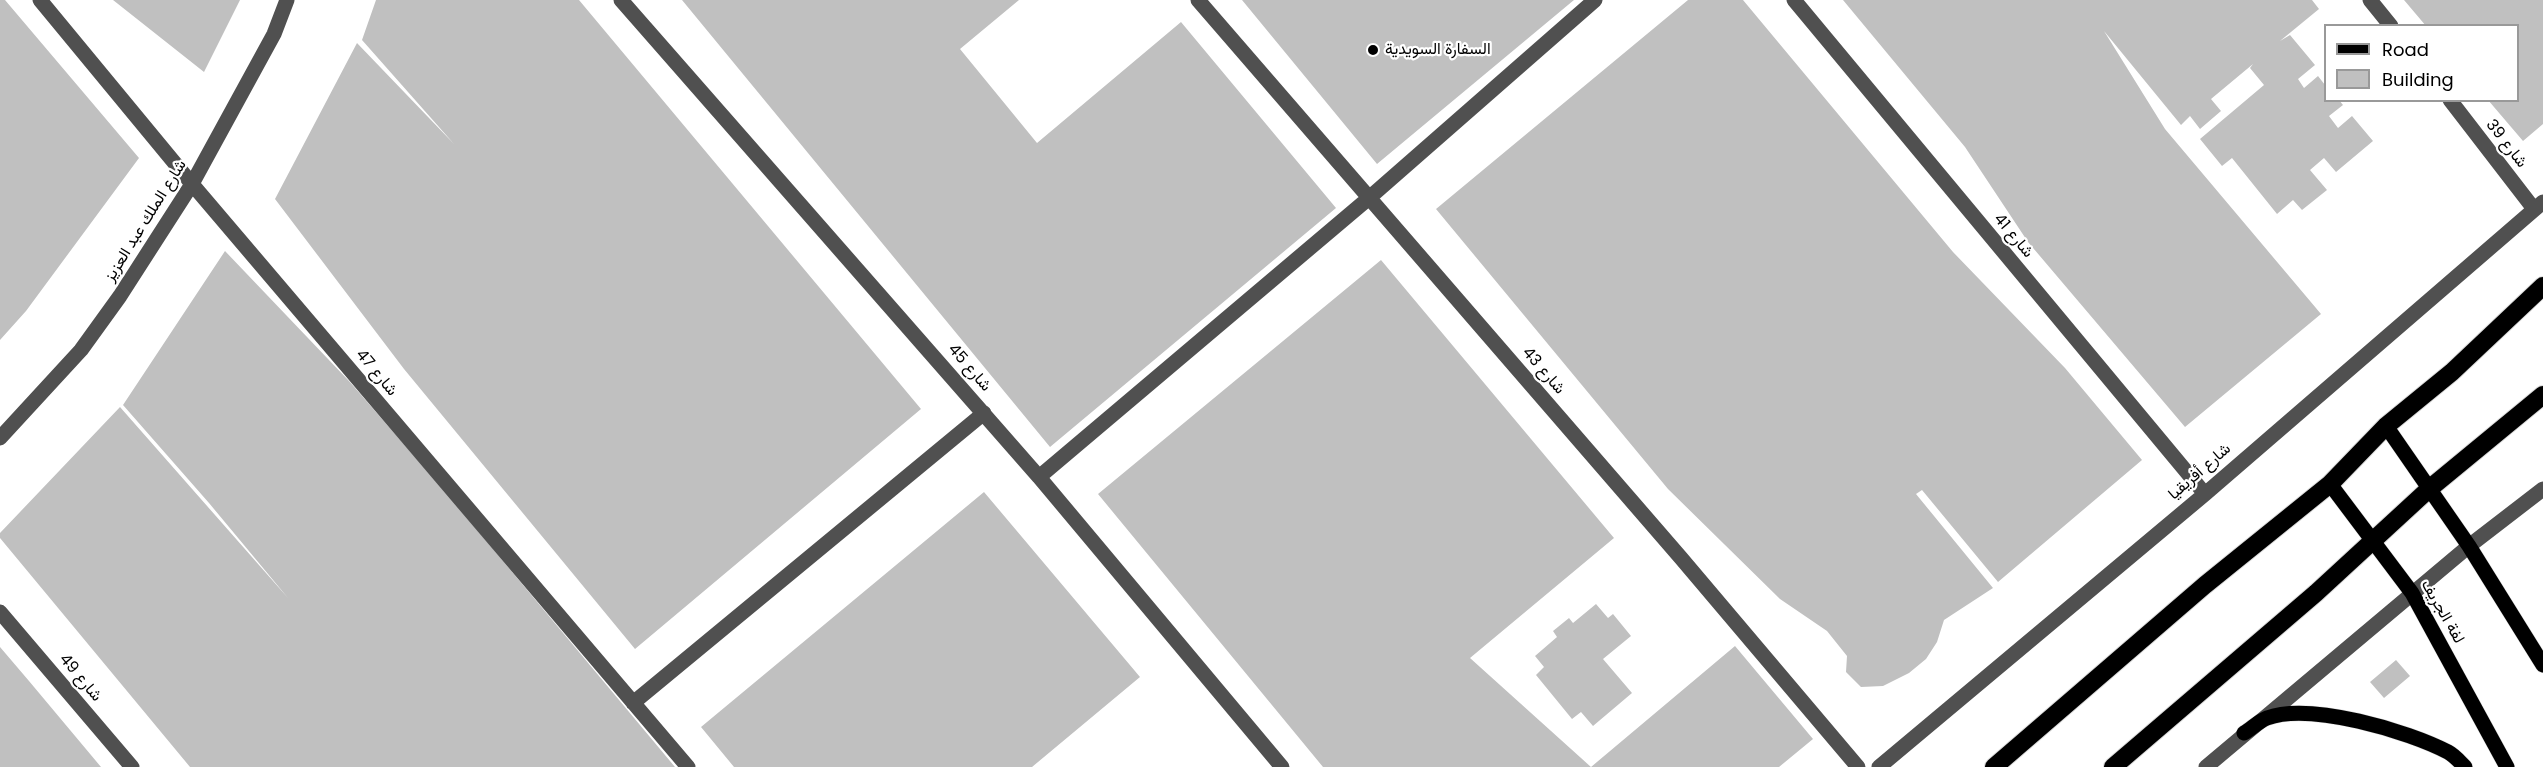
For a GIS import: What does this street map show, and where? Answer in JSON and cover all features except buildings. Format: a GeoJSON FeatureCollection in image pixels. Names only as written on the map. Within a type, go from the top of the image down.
{"type":"FeatureCollection","features":[{"type":"Feature","properties":{"kind":"highway"},"geometry":{"type":"LineString","coordinates":[[1994,767],[2205,585],[2330,484],[2386,426],[2452,372],[2543,286]]}},
{"type":"Feature","properties":{"kind":"highway"},"geometry":{"type":"LineString","coordinates":[[2113,767],[2372,542],[2429,489],[2543,394]]}},
{"type":"Feature","properties":{"kind":"main road"},"geometry":{"type":"LineString","coordinates":[[2386,426],[2469,546],[2543,665]]}},
{"type":"Feature","properties":{"kind":"main road","name":"لفة الجريف"},"geometry":{"type":"LineString","coordinates":[[2330,484],[2412,593],[2507,767]]}},
{"type":"Feature","properties":{"kind":"main road"},"geometry":{"type":"LineString","coordinates":[[2244,733],[2267,718],[2301,714],[2344,719],[2384,727],[2440,749],[2450,753],[2465,767]]}},
{"type":"Feature","properties":{"kind":"street","name":"شارع 47"},"geometry":{"type":"LineString","coordinates":[[40,0],[192,184],[688,767]]}},
{"type":"Feature","properties":{"kind":"street","name":"شارع الملك عبد العزيز"},"geometry":{"type":"LineString","coordinates":[[0,438],[81,350],[120,296],[192,184],[274,34],[287,0]]}},
{"type":"Feature","properties":{"kind":"street","name":"شارع 45"},"geometry":{"type":"LineString","coordinates":[[621,0],[984,412],[1282,767]]}},
{"type":"Feature","properties":{"kind":"street","name":"شارع 43"},"geometry":{"type":"LineString","coordinates":[[1198,0],[1681,558],[1858,767]]}},
{"type":"Feature","properties":{"kind":"street"},"geometry":{"type":"LineString","coordinates":[[1039,477],[1369,198],[1594,0]]}},
{"type":"Feature","properties":{"kind":"street","name":"شارع 41"},"geometry":{"type":"LineString","coordinates":[[1794,0],[2205,494]]}},
{"type":"Feature","properties":{"kind":"street"},"geometry":{"type":"LineString","coordinates":[[2370,0],[2389,24]]}},
{"type":"Feature","properties":{"kind":"street","name":"شارع 39"},"geometry":{"type":"LineString","coordinates":[[2452,102],[2539,206]]}},
{"type":"Feature","properties":{"kind":"street","name":"شارع أفريقيا"},"geometry":{"type":"LineString","coordinates":[[1879,767],[2205,494],[2539,206]]}},
{"type":"Feature","properties":{"kind":"street"},"geometry":{"type":"LineString","coordinates":[[633,703],[984,412]]}},
{"type":"Feature","properties":{"kind":"street"},"geometry":{"type":"LineString","coordinates":[[2206,767],[2412,593],[2543,489]]}},
{"type":"Feature","properties":{"kind":"street","name":"شارع 49"},"geometry":{"type":"LineString","coordinates":[[0,612],[132,767]]}},
{"type":"Feature","properties":{"kind":"place","name":"السفارة السويدية"},"geometry":{"type":"Point","coordinates":[1373,50]}}]}
